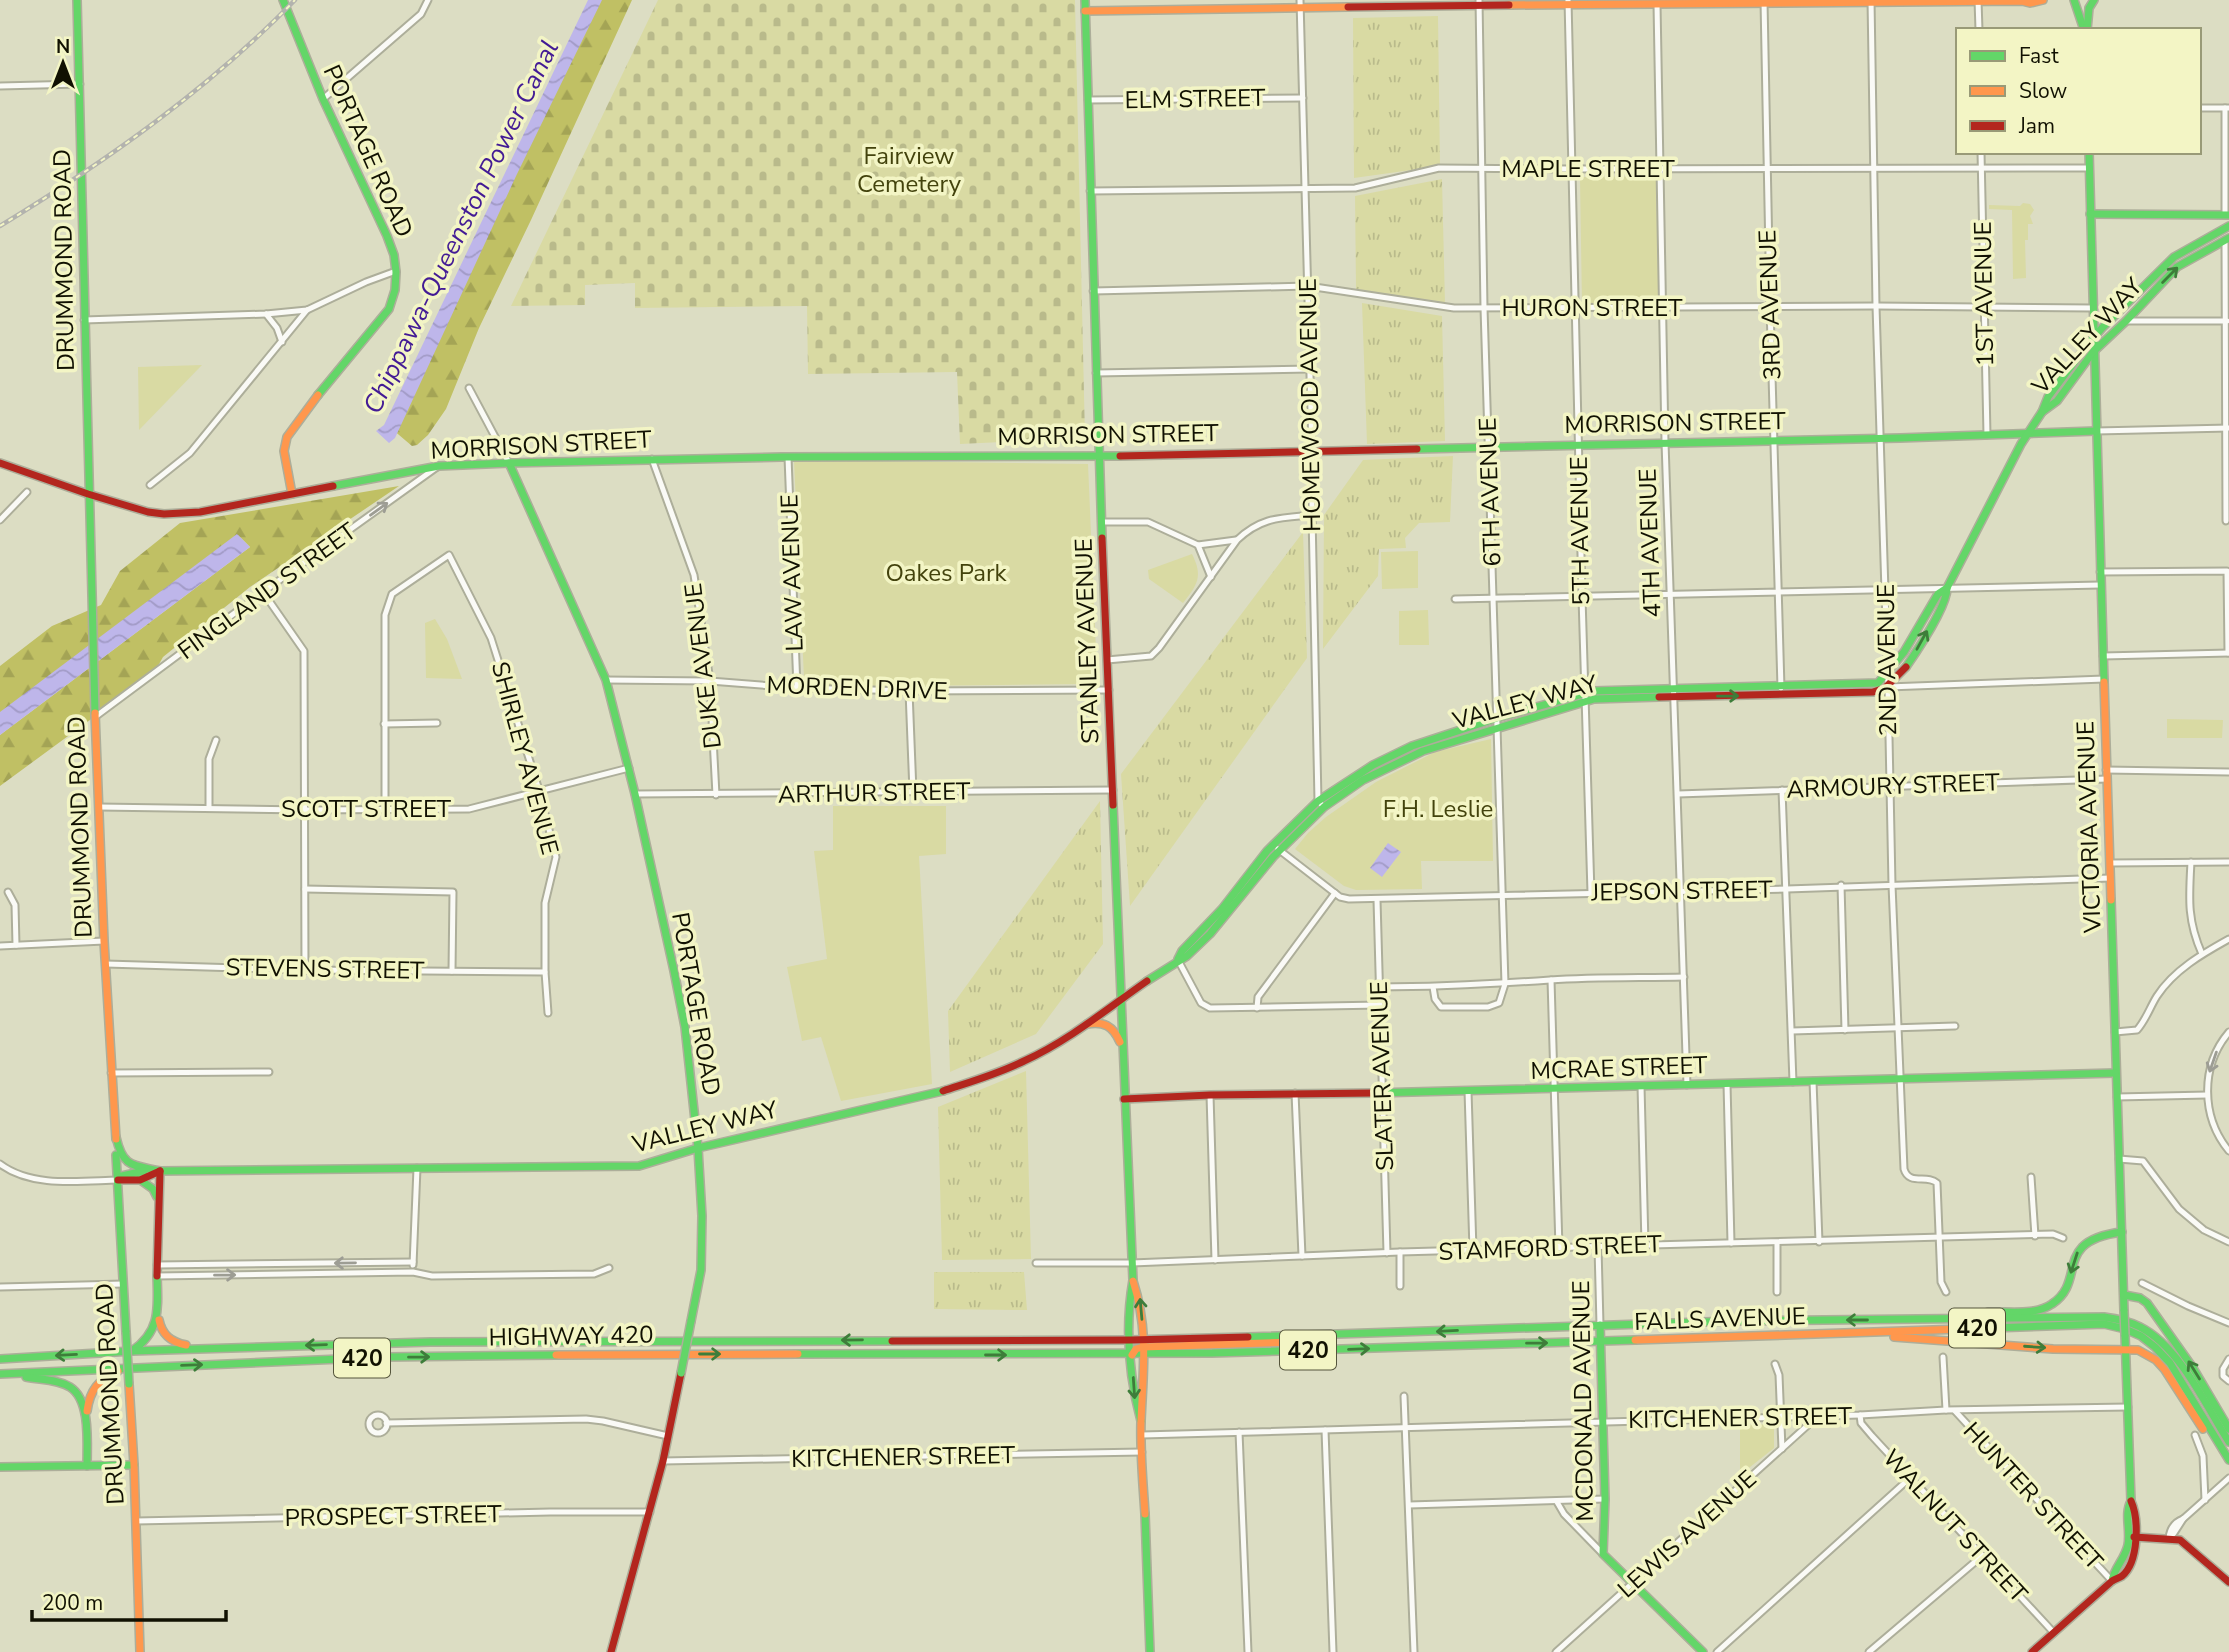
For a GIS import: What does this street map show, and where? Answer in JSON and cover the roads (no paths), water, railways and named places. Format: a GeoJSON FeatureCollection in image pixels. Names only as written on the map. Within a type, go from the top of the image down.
{"type":"FeatureCollection","features":[{"type":"Feature","properties":{"kind":"main road","name":"DRUMMOND ROAD"},"geometry":{"type":"LineString","coordinates":[[77,0],[94,697],[104,941],[134,1465],[140,1652]]}},
{"type":"Feature","properties":{"kind":"main road","name":"PORTAGE ROAD"},"geometry":{"type":"LineString","coordinates":[[283,0],[323,99],[387,236],[394,253],[396,271],[395,293],[389,309],[287,437],[284,451],[292,494]]}},
{"type":"Feature","properties":{"kind":"main road","name":"STANLEY AVENUE"},"geometry":{"type":"LineString","coordinates":[[1084,0],[1099,456],[1133,1280],[1129,1299],[1135,1402],[1141,1421]]}},
{"type":"Feature","properties":{"kind":"main road"},"geometry":{"type":"LineString","coordinates":[[1620,5],[1632,0]]}},
{"type":"Feature","properties":{"kind":"main road"},"geometry":{"type":"LineString","coordinates":[[1085,11],[1300,3],[1568,2],[1620,5],[1657,2],[2024,0],[2030,3],[2043,0]]}},
{"type":"Feature","properties":{"kind":"main road"},"geometry":{"type":"LineString","coordinates":[[2074,0],[2085,28]]}},
{"type":"Feature","properties":{"kind":"main road"},"geometry":{"type":"LineString","coordinates":[[2086,28],[2089,8],[2094,0]]}},
{"type":"Feature","properties":{"kind":"main road","name":"VICTORIA AVENUE"},"geometry":{"type":"LineString","coordinates":[[2032,1652],[2121,1576],[2135,1549],[2132,1537],[2135,1507],[2131,1502],[2115,1073],[2089,154]]}},
{"type":"Feature","properties":{"kind":"main road"},"geometry":{"type":"LineString","coordinates":[[2090,214],[2227,215]]}},
{"type":"Feature","properties":{"kind":"main road","name":"VALLEY WAY"},"geometry":{"type":"LineString","coordinates":[[1321,804],[1396,762],[1605,690],[1781,694],[1882,691],[1902,674],[1911,660],[1947,596],[1947,588],[2048,397],[2093,337],[2174,257],[2229,226]]}},
{"type":"Feature","properties":{"kind":"main road","name":"VALLEY WAY"},"geometry":{"type":"LineString","coordinates":[[2042,412],[2057,401],[2093,352],[2177,267],[2227,239]]}},
{"type":"Feature","properties":{"kind":"main road"},"geometry":{"type":"LineString","coordinates":[[2092,308],[2103,316],[2112,318]]}},
{"type":"Feature","properties":{"kind":"main road","name":"MORRISON STREET"},"geometry":{"type":"LineString","coordinates":[[0,463],[88,494],[148,512],[164,514],[200,512],[439,466],[652,459],[1099,456],[2096,431]]}},
{"type":"Feature","properties":{"kind":"main road","name":"PORTAGE ROAD"},"geometry":{"type":"LineString","coordinates":[[509,463],[606,680],[635,794],[685,1027],[698,1149],[703,1247],[701,1270],[663,1461],[611,1652]]}},
{"type":"Feature","properties":{"kind":"main road","name":"VALLEY WAY"},"geometry":{"type":"LineString","coordinates":[[1675,692],[1878,682],[1888,674],[1938,594],[1947,588]]}},
{"type":"Feature","properties":{"kind":"main road","name":"VALLEY WAY"},"geometry":{"type":"LineString","coordinates":[[156,1170],[155,1175],[123,1182],[118,1180],[122,1176],[156,1170],[639,1166],[698,1149],[942,1092],[1025,1061],[1178,960],[1182,951],[1276,848],[1321,804],[1373,765],[1443,735],[1497,718],[1586,697]]}},
{"type":"Feature","properties":{"kind":"main road"},"geometry":{"type":"LineString","coordinates":[[1083,1025],[1096,1022],[1108,1024],[1117,1034],[1123,1050]]}},
{"type":"Feature","properties":{"kind":"main road","name":"MCRAE STREET"},"geometry":{"type":"LineString","coordinates":[[1124,1099],[2115,1073]]}},
{"type":"Feature","properties":{"kind":"main road"},"geometry":{"type":"LineString","coordinates":[[116,1137],[120,1158],[125,1163],[156,1170],[159,1207],[157,1312],[154,1331],[142,1346],[132,1351]]}},
{"type":"Feature","properties":{"kind":"main road"},"geometry":{"type":"LineString","coordinates":[[139,1179],[155,1191],[159,1207]]}},
{"type":"Feature","properties":{"kind":"main road"},"geometry":{"type":"LineString","coordinates":[[1926,1319],[1955,1313],[2038,1310],[2050,1305],[2062,1296],[2067,1287],[2074,1258],[2080,1249],[2095,1237],[2122,1232]]}},
{"type":"Feature","properties":{"kind":"main road","name":"STANLEY AVENUE"},"geometry":{"type":"LineString","coordinates":[[1133,1280],[1140,1299],[1143,1347],[1144,1390],[1141,1421],[1150,1652]]}},
{"type":"Feature","properties":{"kind":"main road"},"geometry":{"type":"LineString","coordinates":[[2124,1295],[2140,1298],[2147,1303],[2193,1368],[2229,1429]]}},
{"type":"Feature","properties":{"kind":"main road"},"geometry":{"type":"LineString","coordinates":[[157,1312],[160,1327],[166,1338],[173,1343],[211,1349]]}},
{"type":"Feature","properties":{"kind":"main road","name":"FALLS AVENUE"},"geometry":{"type":"LineString","coordinates":[[1143,1347],[1600,1325],[1734,1321],[2113,1318],[2136,1325],[2156,1336],[2171,1352],[2229,1442]]}},
{"type":"Feature","properties":{"kind":"main road","name":"FALLS AVENUE"},"geometry":{"type":"LineString","coordinates":[[1143,1347],[1600,1341],[2104,1324],[2123,1327],[2152,1343],[2170,1363],[2229,1461]]}},
{"type":"Feature","properties":{"kind":"main road","name":"MCDONALD AVENUE"},"geometry":{"type":"LineString","coordinates":[[1600,1325],[1605,1499],[1603,1554]]}},
{"type":"Feature","properties":{"kind":"main road"},"geometry":{"type":"LineString","coordinates":[[1850,1334],[2053,1349],[2138,1350],[2156,1360],[2165,1370],[2217,1452],[2229,1461]]}},
{"type":"Feature","properties":{"kind":"main road","name":"HIGHWAY 420"},"geometry":{"type":"LineString","coordinates":[[0,1359],[132,1351],[601,1340],[1131,1340],[1143,1347],[1132,1355],[601,1354],[387,1357],[3,1374]]}},
{"type":"Feature","properties":{"kind":"main road"},"geometry":{"type":"LineString","coordinates":[[85,1422],[93,1386],[104,1376],[124,1368]]}},
{"type":"Feature","properties":{"kind":"main road"},"geometry":{"type":"LineString","coordinates":[[3,1374],[56,1382],[72,1388],[82,1400],[87,1466]]}},
{"type":"Feature","properties":{"kind":"main road"},"geometry":{"type":"LineString","coordinates":[[0,1467],[134,1465]]}},
{"type":"Feature","properties":{"kind":"main road"},"geometry":{"type":"LineString","coordinates":[[2132,1537],[2180,1540],[2229,1582]]}},
{"type":"Feature","properties":{"kind":"main road"},"geometry":{"type":"LineString","coordinates":[[1603,1554],[1703,1652]]}},
{"type":"Feature","properties":{"kind":"street"},"geometry":{"type":"LineString","coordinates":[[323,99],[421,15],[428,0]]}},
{"type":"Feature","properties":{"kind":"street","name":"2ND AVENUE"},"geometry":{"type":"LineString","coordinates":[[1871,1],[1889,786],[1904,1169],[1906,1175],[1913,1179],[1935,1180],[1938,1188],[1941,1282],[1947,1292]]}},
{"type":"Feature","properties":{"kind":"street"},"geometry":{"type":"LineString","coordinates":[[1978,1],[1979,28]]}},
{"type":"Feature","properties":{"kind":"street","name":"6TH AVENUE"},"geometry":{"type":"LineString","coordinates":[[1479,2],[1484,307],[1505,984]]}},
{"type":"Feature","properties":{"kind":"street","name":"5TH AVENUE"},"geometry":{"type":"LineString","coordinates":[[1568,2],[1591,893]]}},
{"type":"Feature","properties":{"kind":"street","name":"4TH AVENUE"},"geometry":{"type":"LineString","coordinates":[[1657,2],[1665,442],[1687,1085]]}},
{"type":"Feature","properties":{"kind":"street","name":"3RD AVENUE"},"geometry":{"type":"LineString","coordinates":[[1764,2],[1781,694]]}},
{"type":"Feature","properties":{"kind":"street","name":"HOMEWOOD AVENUE"},"geometry":{"type":"LineString","coordinates":[[1300,3],[1312,450],[1311,515],[1321,804]]}},
{"type":"Feature","properties":{"kind":"street"},"geometry":{"type":"LineString","coordinates":[[0,86],[80,84]]}},
{"type":"Feature","properties":{"kind":"street","name":"ELM STREET"},"geometry":{"type":"LineString","coordinates":[[1088,100],[1303,98]]}},
{"type":"Feature","properties":{"kind":"street"},"geometry":{"type":"LineString","coordinates":[[2201,108],[2227,108],[2227,215]]}},
{"type":"Feature","properties":{"kind":"street","name":"1ST AVENUE"},"geometry":{"type":"LineString","coordinates":[[1982,154],[1987,435]]}},
{"type":"Feature","properties":{"kind":"street","name":"MAPLE STREET"},"geometry":{"type":"LineString","coordinates":[[1090,191],[1355,188],[1439,167],[2090,167]]}},
{"type":"Feature","properties":{"kind":"street"},"geometry":{"type":"LineString","coordinates":[[2226,521],[2227,239]]}},
{"type":"Feature","properties":{"kind":"street"},"geometry":{"type":"LineString","coordinates":[[83,320],[266,314],[307,310],[396,271]]}},
{"type":"Feature","properties":{"kind":"street","name":"HURON STREET"},"geometry":{"type":"LineString","coordinates":[[1093,290],[1308,286],[1454,308],[2092,308]]}},
{"type":"Feature","properties":{"kind":"street"},"geometry":{"type":"LineString","coordinates":[[150,485],[190,453],[307,310]]}},
{"type":"Feature","properties":{"kind":"street"},"geometry":{"type":"LineString","coordinates":[[266,314],[277,328],[282,342]]}},
{"type":"Feature","properties":{"kind":"street"},"geometry":{"type":"LineString","coordinates":[[2126,321],[2227,321]]}},
{"type":"Feature","properties":{"kind":"street"},"geometry":{"type":"LineString","coordinates":[[1096,373],[1310,369]]}},
{"type":"Feature","properties":{"kind":"street","name":"PORTAGE ROAD"},"geometry":{"type":"LineString","coordinates":[[469,388],[509,463]]}},
{"type":"Feature","properties":{"kind":"street","name":"MORRISON STREET"},"geometry":{"type":"LineString","coordinates":[[2096,431],[2228,428]]}},
{"type":"Feature","properties":{"kind":"street","name":"LAW AVENUE"},"geometry":{"type":"LineString","coordinates":[[788,457],[797,688]]}},
{"type":"Feature","properties":{"kind":"street","name":"DUKE AVENUE"},"geometry":{"type":"LineString","coordinates":[[652,459],[694,575],[710,681],[716,795]]}},
{"type":"Feature","properties":{"kind":"street","name":"FINGLAND STREET"},"geometry":{"type":"LineString","coordinates":[[95,717],[439,466]]}},
{"type":"Feature","properties":{"kind":"street"},"geometry":{"type":"LineString","coordinates":[[0,520],[27,492]]}},
{"type":"Feature","properties":{"kind":"street"},"geometry":{"type":"LineString","coordinates":[[1107,660],[1151,656],[1160,648],[1237,540],[1248,529],[1273,518],[1311,515]]}},
{"type":"Feature","properties":{"kind":"street"},"geometry":{"type":"LineString","coordinates":[[1102,522],[1148,522],[1198,545],[1237,540]]}},
{"type":"Feature","properties":{"kind":"street"},"geometry":{"type":"LineString","coordinates":[[1198,545],[1211,577]]}},
{"type":"Feature","properties":{"kind":"street","name":"SHIRLEY AVENUE"},"geometry":{"type":"LineString","coordinates":[[384,724],[385,615],[392,594],[449,555],[491,638],[539,790],[556,857],[545,904],[548,1013]]}},
{"type":"Feature","properties":{"kind":"street"},"geometry":{"type":"LineString","coordinates":[[2100,572],[2227,571],[2228,653],[2103,656]]}},
{"type":"Feature","properties":{"kind":"street"},"geometry":{"type":"LineString","coordinates":[[1455,599],[2100,585]]}},
{"type":"Feature","properties":{"kind":"street"},"geometry":{"type":"LineString","coordinates":[[263,592],[304,651],[305,970]]}},
{"type":"Feature","properties":{"kind":"street","name":"MORDEN DRIVE"},"geometry":{"type":"LineString","coordinates":[[606,680],[710,681],[797,688],[909,691],[1109,690]]}},
{"type":"Feature","properties":{"kind":"street"},"geometry":{"type":"LineString","coordinates":[[1888,687],[2104,680]]}},
{"type":"Feature","properties":{"kind":"street"},"geometry":{"type":"LineString","coordinates":[[909,691],[914,792]]}},
{"type":"Feature","properties":{"kind":"street"},"geometry":{"type":"LineString","coordinates":[[385,809],[384,724],[437,723]]}},
{"type":"Feature","properties":{"kind":"street"},"geometry":{"type":"LineString","coordinates":[[209,808],[209,759],[216,740]]}},
{"type":"Feature","properties":{"kind":"street","name":"SCOTT STREET"},"geometry":{"type":"LineString","coordinates":[[99,807],[469,809],[629,768]]}},
{"type":"Feature","properties":{"kind":"street","name":"ARMOURY STREET"},"geometry":{"type":"LineString","coordinates":[[1678,794],[2229,772]]}},
{"type":"Feature","properties":{"kind":"street","name":"ARTHUR STREET"},"geometry":{"type":"LineString","coordinates":[[635,794],[1113,790]]}},
{"type":"Feature","properties":{"kind":"street"},"geometry":{"type":"LineString","coordinates":[[1782,790],[1793,1082]]}},
{"type":"Feature","properties":{"kind":"street","name":"JEPSON STREET"},"geometry":{"type":"LineString","coordinates":[[1276,848],[1340,897],[1349,899],[2110,878]]}},
{"type":"Feature","properties":{"kind":"street"},"geometry":{"type":"LineString","coordinates":[[2191,862],[2189,910],[2193,934],[2202,954]]}},
{"type":"Feature","properties":{"kind":"street"},"geometry":{"type":"LineString","coordinates":[[2110,863],[2229,862]]}},
{"type":"Feature","properties":{"kind":"street"},"geometry":{"type":"LineString","coordinates":[[1841,885],[1845,1030]]}},
{"type":"Feature","properties":{"kind":"street"},"geometry":{"type":"LineString","coordinates":[[305,889],[453,892],[452,971]]}},
{"type":"Feature","properties":{"kind":"street"},"geometry":{"type":"LineString","coordinates":[[8,892],[15,905],[16,945]]}},
{"type":"Feature","properties":{"kind":"street"},"geometry":{"type":"LineString","coordinates":[[1256,1008],[1258,997],[1335,893]]}},
{"type":"Feature","properties":{"kind":"street","name":"SLATER AVENUE"},"geometry":{"type":"LineString","coordinates":[[1377,900],[1387,1253]]}},
{"type":"Feature","properties":{"kind":"street"},"geometry":{"type":"LineString","coordinates":[[2115,1032],[2140,1028],[2157,996],[2173,976],[2202,954],[2229,939]]}},
{"type":"Feature","properties":{"kind":"street"},"geometry":{"type":"LineString","coordinates":[[0,946],[104,941]]}},
{"type":"Feature","properties":{"kind":"street"},"geometry":{"type":"LineString","coordinates":[[1178,960],[1201,1003],[1210,1008],[1380,1005]]}},
{"type":"Feature","properties":{"kind":"street","name":"STEVENS STREET"},"geometry":{"type":"LineString","coordinates":[[106,964],[305,970],[545,972]]}},
{"type":"Feature","properties":{"kind":"street"},"geometry":{"type":"LineString","coordinates":[[1379,987],[1684,977]]}},
{"type":"Feature","properties":{"kind":"street"},"geometry":{"type":"LineString","coordinates":[[1550,980],[1559,1248]]}},
{"type":"Feature","properties":{"kind":"street"},"geometry":{"type":"LineString","coordinates":[[1433,987],[1435,999],[1441,1007],[1488,1007],[1499,1003],[1505,984]]}},
{"type":"Feature","properties":{"kind":"street"},"geometry":{"type":"LineString","coordinates":[[1793,1031],[1955,1026]]}},
{"type":"Feature","properties":{"kind":"street"},"geometry":{"type":"LineString","coordinates":[[2229,1032],[2213,1058],[2208,1075],[2207,1095],[2216,1130],[2229,1151]]}},
{"type":"Feature","properties":{"kind":"street"},"geometry":{"type":"LineString","coordinates":[[111,1073],[269,1072]]}},
{"type":"Feature","properties":{"kind":"street"},"geometry":{"type":"LineString","coordinates":[[1813,1081],[1819,1242]]}},
{"type":"Feature","properties":{"kind":"street"},"geometry":{"type":"LineString","coordinates":[[1727,1084],[1731,1243]]}},
{"type":"Feature","properties":{"kind":"street"},"geometry":{"type":"LineString","coordinates":[[1641,1086],[1646,1245]]}},
{"type":"Feature","properties":{"kind":"street"},"geometry":{"type":"LineString","coordinates":[[1468,1091],[1473,1250]]}},
{"type":"Feature","properties":{"kind":"street"},"geometry":{"type":"LineString","coordinates":[[1295,1093],[1302,1256]]}},
{"type":"Feature","properties":{"kind":"street"},"geometry":{"type":"LineString","coordinates":[[1210,1095],[1216,1260]]}},
{"type":"Feature","properties":{"kind":"street"},"geometry":{"type":"LineString","coordinates":[[2117,1097],[2207,1095]]}},
{"type":"Feature","properties":{"kind":"street"},"geometry":{"type":"LineString","coordinates":[[2119,1159],[2143,1161],[2179,1209],[2204,1230],[2229,1242]]}},
{"type":"Feature","properties":{"kind":"street","name":"VALLEY WAY"},"geometry":{"type":"LineString","coordinates":[[0,1164],[28,1178],[118,1180]]}},
{"type":"Feature","properties":{"kind":"street"},"geometry":{"type":"LineString","coordinates":[[413,1272],[417,1168]]}},
{"type":"Feature","properties":{"kind":"street"},"geometry":{"type":"LineString","coordinates":[[2031,1177],[2035,1236]]}},
{"type":"Feature","properties":{"kind":"street","name":"STAMFORD STREET"},"geometry":{"type":"LineString","coordinates":[[1036,1263],[1132,1263],[1399,1252],[2053,1234],[2063,1238]]}},
{"type":"Feature","properties":{"kind":"street"},"geometry":{"type":"LineString","coordinates":[[1777,1242],[1777,1292]]}},
{"type":"Feature","properties":{"kind":"street","name":"MCDONALD AVENUE"},"geometry":{"type":"LineString","coordinates":[[1598,1247],[1600,1325]]}},
{"type":"Feature","properties":{"kind":"street"},"geometry":{"type":"LineString","coordinates":[[1399,1252],[1400,1286]]}},
{"type":"Feature","properties":{"kind":"street"},"geometry":{"type":"LineString","coordinates":[[157,1265],[413,1262]]}},
{"type":"Feature","properties":{"kind":"street"},"geometry":{"type":"LineString","coordinates":[[157,1276],[413,1272],[432,1276],[593,1274],[609,1268]]}},
{"type":"Feature","properties":{"kind":"street"},"geometry":{"type":"LineString","coordinates":[[2142,1283],[2229,1323]]}},
{"type":"Feature","properties":{"kind":"street"},"geometry":{"type":"LineString","coordinates":[[0,1287],[123,1284]]}},
{"type":"Feature","properties":{"kind":"street"},"geometry":{"type":"LineString","coordinates":[[1943,1357],[1947,1410]]}},
{"type":"Feature","properties":{"kind":"street"},"geometry":{"type":"LineString","coordinates":[[2228,1381],[2223,1376],[2223,1369],[2229,1359]]}},
{"type":"Feature","properties":{"kind":"street"},"geometry":{"type":"LineString","coordinates":[[1775,1364],[1779,1375],[1782,1449]]}},
{"type":"Feature","properties":{"kind":"street"},"geometry":{"type":"LineString","coordinates":[[1404,1396],[1414,1652]]}},
{"type":"Feature","properties":{"kind":"street","name":"KITCHENER STREET"},"geometry":{"type":"LineString","coordinates":[[1142,1436],[1860,1415],[1947,1410],[2128,1407]]}},
{"type":"Feature","properties":{"kind":"street","name":"HUNTER STREET"},"geometry":{"type":"LineString","coordinates":[[1955,1411],[2112,1581]]}},
{"type":"Feature","properties":{"kind":"street","name":"WALNUT STREET"},"geometry":{"type":"LineString","coordinates":[[1860,1415],[1861,1423],[1872,1436],[2054,1633]]}},
{"type":"Feature","properties":{"kind":"street","name":"LEWIS AVENUE"},"geometry":{"type":"LineString","coordinates":[[1556,1652],[1818,1416]]}},
{"type":"Feature","properties":{"kind":"street"},"geometry":{"type":"LineString","coordinates":[[386,1423],[586,1419],[668,1436]]}},
{"type":"Feature","properties":{"kind":"street"},"geometry":{"type":"LineString","coordinates":[[1325,1430],[1333,1652]]}},
{"type":"Feature","properties":{"kind":"street"},"geometry":{"type":"LineString","coordinates":[[1239,1432],[1248,1652]]}},
{"type":"Feature","properties":{"kind":"street"},"geometry":{"type":"LineString","coordinates":[[2195,1435],[2203,1456],[2205,1500]]}},
{"type":"Feature","properties":{"kind":"street","name":"KITCHENER STREET"},"geometry":{"type":"LineString","coordinates":[[663,1461],[1142,1452]]}},
{"type":"Feature","properties":{"kind":"street"},"geometry":{"type":"LineString","coordinates":[[1717,1652],[1910,1478]]}},
{"type":"Feature","properties":{"kind":"street"},"geometry":{"type":"LineString","coordinates":[[2169,1538],[2175,1524],[2229,1478]]}},
{"type":"Feature","properties":{"kind":"street"},"geometry":{"type":"LineString","coordinates":[[1409,1505],[1605,1499]]}},
{"type":"Feature","properties":{"kind":"street"},"geometry":{"type":"LineString","coordinates":[[1557,1502],[1564,1514],[1603,1554]]}},
{"type":"Feature","properties":{"kind":"street","name":"PROSPECT STREET"},"geometry":{"type":"LineString","coordinates":[[136,1521],[550,1511],[650,1512]]}},
{"type":"Feature","properties":{"kind":"street"},"geometry":{"type":"LineString","coordinates":[[1869,1652],[1982,1556]]}},
{"type":"Feature","properties":{"kind":"water","name":"Chippawa-Queenston Power Canal"},"geometry":{"type":"Polygon","coordinates":[[[588,0],[602,0],[517,174],[395,438],[389,443],[376,431],[384,425],[588,0]]]}},
{"type":"Feature","properties":{"kind":"water"},"geometry":{"type":"Polygon","coordinates":[[[237,534],[250,547],[0,735],[0,712],[237,534]]]}},
{"type":"Feature","properties":{"kind":"water"},"geometry":{"type":"Polygon","coordinates":[[[1388,843],[1401,852],[1382,877],[1370,868],[1388,843]]]}},
{"type":"Feature","properties":{"kind":"railway"},"geometry":{"type":"LineString","coordinates":[[0,226],[117,150],[192,94],[262,33],[295,0]]}},
{"type":"Feature","properties":{"kind":"park label","name":"Fairview Cemetery"},"geometry":{"type":"Point","coordinates":[909,170]}},
{"type":"Feature","properties":{"kind":"park label","name":"Oakes Park"},"geometry":{"type":"Point","coordinates":[946,573]}},
{"type":"Feature","properties":{"kind":"park label","name":"F.H. Leslie"},"geometry":{"type":"Point","coordinates":[1438,809]}}]}
